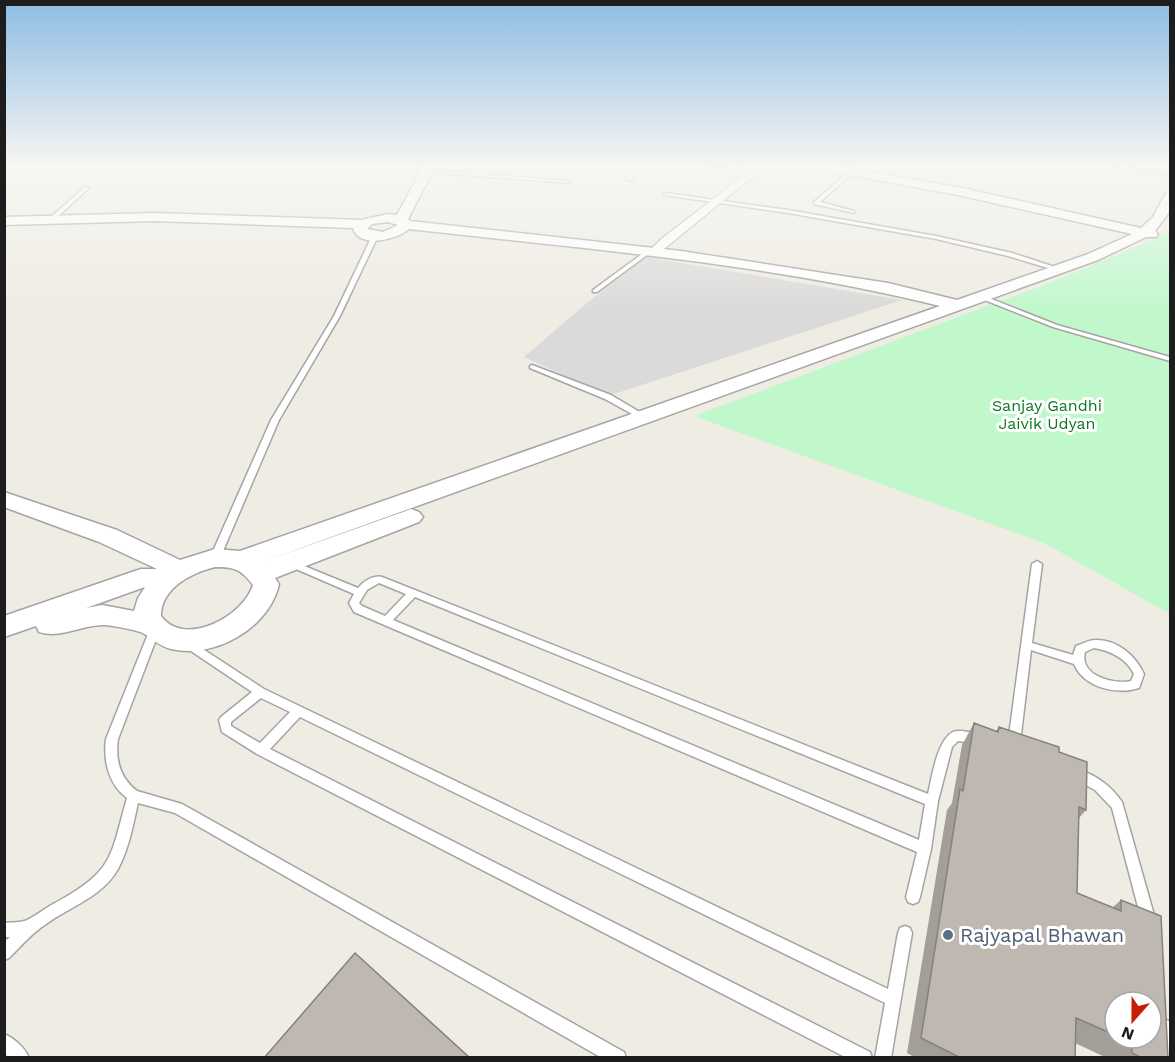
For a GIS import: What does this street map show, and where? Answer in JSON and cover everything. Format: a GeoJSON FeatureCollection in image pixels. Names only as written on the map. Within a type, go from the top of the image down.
{"type":"FeatureCollection","features":[{"type":"Feature","properties":{"kind":"street"},"geometry":{"type":"LineString","coordinates":[[361,226],[364,233],[375,236],[399,224],[403,215]]}},
{"type":"Feature","properties":{"kind":"street"},"geometry":{"type":"LineString","coordinates":[[649,254],[698,215]]}},
{"type":"Feature","properties":{"kind":"street"},"geometry":{"type":"LineString","coordinates":[[1065,215],[1154,233]]}},
{"type":"Feature","properties":{"kind":"street"},"geometry":{"type":"LineString","coordinates":[[238,564],[644,417],[1112,259],[1154,233],[1162,215]]}},
{"type":"Feature","properties":{"kind":"street"},"geometry":{"type":"LineString","coordinates":[[4,223],[53,218],[234,218],[361,226]]}},
{"type":"Feature","properties":{"kind":"street"},"geometry":{"type":"LineString","coordinates":[[4,223],[155,221],[361,226],[399,224],[469,236],[649,254],[968,306]]}},
{"type":"Feature","properties":{"kind":"street"},"geometry":{"type":"LineString","coordinates":[[4,627],[141,578],[238,564],[288,563],[968,306],[1154,233]]}},
{"type":"Feature","properties":{"kind":"street"},"geometry":{"type":"LineString","coordinates":[[4,499],[108,536],[173,575]]}},
{"type":"Feature","properties":{"kind":"street"},"geometry":{"type":"LineString","coordinates":[[4,641],[59,622],[102,615],[152,627],[162,635],[182,640],[206,638],[230,629],[250,615],[262,599],[266,584],[238,564]]}},
{"type":"Feature","properties":{"kind":"street"},"geometry":{"type":"LineString","coordinates":[[152,627],[147,614],[148,602],[173,575]]}},
{"type":"Feature","properties":{"kind":"lane"},"geometry":{"type":"LineString","coordinates":[[53,218],[57,215]]}},
{"type":"Feature","properties":{"kind":"lane"},"geometry":{"type":"LineString","coordinates":[[799,215],[968,244],[1010,253],[1058,269]]}},
{"type":"Feature","properties":{"kind":"lane"},"geometry":{"type":"LineString","coordinates":[[238,564],[275,420],[337,316],[375,236]]}},
{"type":"Feature","properties":{"kind":"lane"},"geometry":{"type":"LineString","coordinates":[[595,291],[649,254]]}},
{"type":"Feature","properties":{"kind":"lane"},"geometry":{"type":"LineString","coordinates":[[968,306],[1055,326],[1170,359]]}},
{"type":"Feature","properties":{"kind":"lane"},"geometry":{"type":"LineString","coordinates":[[532,367],[608,397],[644,417]]}},
{"type":"Feature","properties":{"kind":"lane"},"geometry":{"type":"LineString","coordinates":[[288,563],[359,592]]}},
{"type":"Feature","properties":{"kind":"lane"},"geometry":{"type":"LineString","coordinates":[[913,897],[932,801],[947,744],[952,739],[962,736],[1008,749],[1027,645],[1037,564]]}},
{"type":"Feature","properties":{"kind":"lane"},"geometry":{"type":"LineString","coordinates":[[924,849],[358,609],[354,603],[359,592],[369,582],[379,579],[932,801]]}},
{"type":"Feature","properties":{"kind":"lane"},"geometry":{"type":"LineString","coordinates":[[386,621],[414,593]]}},
{"type":"Feature","properties":{"kind":"lane"},"geometry":{"type":"LineString","coordinates":[[152,627],[112,739],[110,751],[114,771],[129,793],[178,808],[618,1058]]}},
{"type":"Feature","properties":{"kind":"lane"},"geometry":{"type":"LineString","coordinates":[[182,640],[260,692],[892,999]]}},
{"type":"Feature","properties":{"kind":"lane"},"geometry":{"type":"LineString","coordinates":[[1027,645],[1078,661],[1089,675],[1109,686],[1128,688],[1139,680],[1139,674],[1131,659],[1104,645],[1094,644],[1080,649],[1078,661]]}},
{"type":"Feature","properties":{"kind":"lane"},"geometry":{"type":"LineString","coordinates":[[260,692],[225,720],[226,729],[261,750],[864,1058]]}},
{"type":"Feature","properties":{"kind":"lane"},"geometry":{"type":"LineString","coordinates":[[261,750],[298,711]]}},
{"type":"Feature","properties":{"kind":"lane"},"geometry":{"type":"LineString","coordinates":[[1063,769],[1100,785],[1118,806],[1150,930]]}},
{"type":"Feature","properties":{"kind":"lane"},"geometry":{"type":"LineString","coordinates":[[4,954],[28,928],[81,897],[106,875],[120,849],[134,796]]}},
{"type":"Feature","properties":{"kind":"lane"},"geometry":{"type":"LineString","coordinates":[[4,930],[28,928]]}},
{"type":"Feature","properties":{"kind":"lane"},"geometry":{"type":"LineString","coordinates":[[883,1058],[905,933]]}},
{"type":"Feature","properties":{"kind":"lane"},"geometry":{"type":"LineString","coordinates":[[1163,1017],[1170,1058]]}},
{"type":"Feature","properties":{"kind":"lane"},"geometry":{"type":"LineString","coordinates":[[4,1042],[21,1058]]}},
{"type":"Feature","properties":{"kind":"shaded area"},"geometry":{"type":"Polygon","coordinates":[[[646,257],[902,300],[608,396],[524,357],[588,302],[646,257]]]}},
{"type":"Feature","properties":{"kind":"green space","name":"Sanjay Gandhi Jaivik Udyan"},"geometry":{"type":"Polygon","coordinates":[[[1170,232],[1170,614],[1046,544],[694,416],[1062,278],[1170,232]]]}},
{"type":"Feature","properties":{"kind":"building"},"geometry":{"type":"Polygon","coordinates":[[[974,723],[998,732],[999,727],[1059,747],[1059,752],[1087,762],[1086,810],[1079,807],[1077,893],[1121,911],[1121,900],[1161,916],[1168,1058],[1142,1058],[1132,1053],[1132,1050],[1163,1050],[1163,990],[1103,990],[1103,1030],[1076,1018],[1075,1058],[961,1058],[921,1038],[960,789],[963,791],[974,723]]]}},
{"type":"Feature","properties":{"kind":"building"},"geometry":{"type":"Polygon","coordinates":[[[355,953],[470,1058],[264,1058],[355,953]]]}},
{"type":"Feature","properties":{"kind":"place","name":"Rajyapal Bhawan"},"geometry":{"type":"Point","coordinates":[948,935]}}]}
